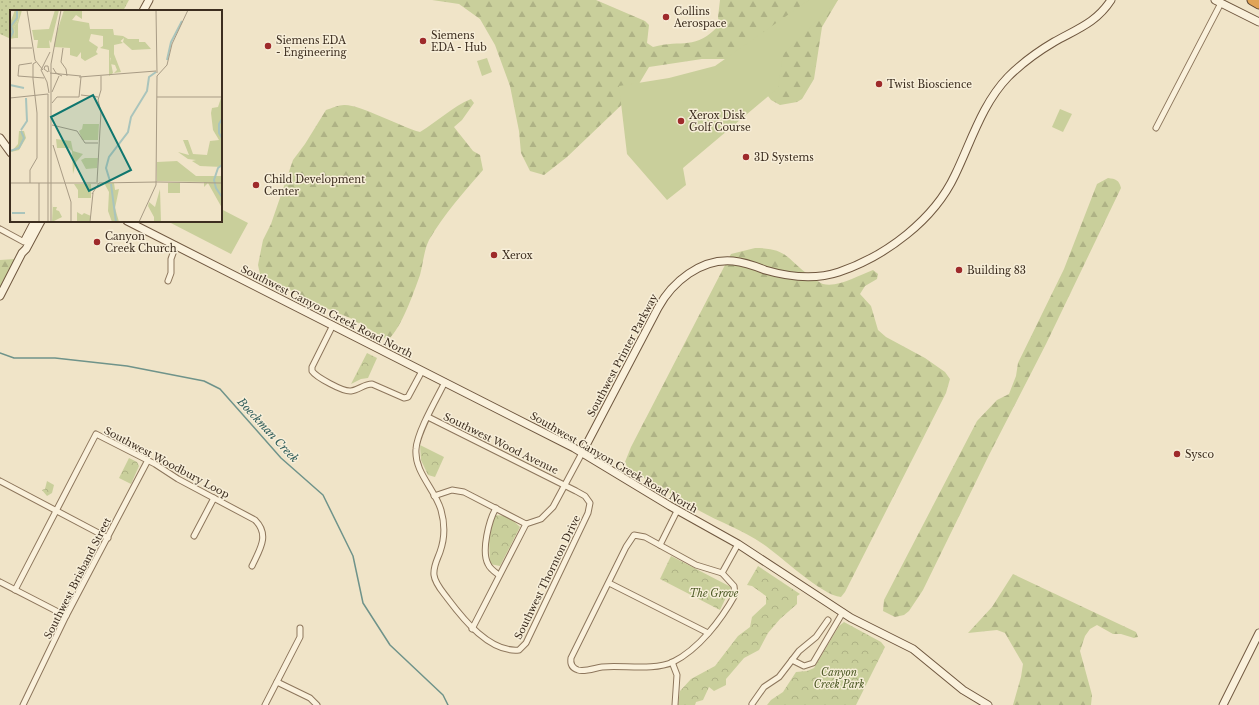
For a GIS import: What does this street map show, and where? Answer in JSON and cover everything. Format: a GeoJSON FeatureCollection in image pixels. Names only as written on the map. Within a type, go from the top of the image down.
{"type":"FeatureCollection","features":[{"type":"Feature","properties":{"kind":"highway"},"geometry":{"type":"LineString","coordinates":[[1252,0],[1259,4]]}},
{"type":"Feature","properties":{"kind":"main road"},"geometry":{"type":"LineString","coordinates":[[144,10],[149,0]]}},
{"type":"Feature","properties":{"kind":"main road","name":"Southwest Printer Parkway"},"geometry":{"type":"LineString","coordinates":[[582,453],[658,308],[667,293],[677,282],[706,265],[728,260],[789,276],[807,277],[829,275],[866,261],[889,246],[924,219],[942,198],[988,104],[1007,78],[1036,53],[1094,20],[1111,0]]}},
{"type":"Feature","properties":{"kind":"main road"},"geometry":{"type":"LineString","coordinates":[[1218,1],[1259,22]]}},
{"type":"Feature","properties":{"kind":"main road"},"geometry":{"type":"LineString","coordinates":[[0,138],[10,152]]}},
{"type":"Feature","properties":{"kind":"main road"},"geometry":{"type":"LineString","coordinates":[[0,296],[34,222]]}},
{"type":"Feature","properties":{"kind":"main road"},"geometry":{"type":"LineString","coordinates":[[22,251],[26,249],[40,222]]}},
{"type":"Feature","properties":{"kind":"main road","name":"Southwest Canyon Creek Road North"},"geometry":{"type":"LineString","coordinates":[[129,222],[446,382],[582,453],[678,511],[738,544],[843,612],[913,649],[968,694],[988,705]]}},
{"type":"Feature","properties":{"kind":"main road"},"geometry":{"type":"LineString","coordinates":[[1223,705],[1259,633]]}},
{"type":"Feature","properties":{"kind":"street"},"geometry":{"type":"LineString","coordinates":[[1156,128],[1218,1]]}},
{"type":"Feature","properties":{"kind":"street"},"geometry":{"type":"LineString","coordinates":[[0,229],[24,242]]}},
{"type":"Feature","properties":{"kind":"street"},"geometry":{"type":"LineString","coordinates":[[168,281],[171,273],[171,259],[176,245]]}},
{"type":"Feature","properties":{"kind":"street"},"geometry":{"type":"LineString","coordinates":[[333,325],[312,367],[314,375],[346,390],[354,390],[367,384],[372,384],[404,398],[408,397],[422,370]]}},
{"type":"Feature","properties":{"kind":"street","name":"Southwest Thornton Drive"},"geometry":{"type":"LineString","coordinates":[[446,382],[417,441],[416,455],[417,463],[440,509],[444,529],[443,542],[434,569],[435,578],[440,588],[472,629],[507,649],[519,650],[523,646],[590,508],[588,499],[565,485]]}},
{"type":"Feature","properties":{"kind":"street","name":"Southwest Wood Avenue"},"geometry":{"type":"LineString","coordinates":[[428,417],[565,485]]}},
{"type":"Feature","properties":{"kind":"street","name":"Southwest Woodbury Loop"},"geometry":{"type":"LineString","coordinates":[[15,590],[96,434],[148,460],[214,498],[246,514],[260,525],[263,531],[263,541],[252,566]]}},
{"type":"Feature","properties":{"kind":"street"},"geometry":{"type":"LineString","coordinates":[[472,629],[526,524],[539,520],[550,511],[582,453]]}},
{"type":"Feature","properties":{"kind":"street","name":"Southwest Brisband Street"},"geometry":{"type":"LineString","coordinates":[[23,705],[66,616],[148,460]]}},
{"type":"Feature","properties":{"kind":"street"},"geometry":{"type":"LineString","coordinates":[[0,481],[108,538]]}},
{"type":"Feature","properties":{"kind":"street"},"geometry":{"type":"LineString","coordinates":[[434,496],[458,490],[526,524]]}},
{"type":"Feature","properties":{"kind":"street"},"geometry":{"type":"LineString","coordinates":[[194,536],[214,498]]}},
{"type":"Feature","properties":{"kind":"street"},"geometry":{"type":"LineString","coordinates":[[496,508],[490,521],[486,558],[491,569],[499,575]]}},
{"type":"Feature","properties":{"kind":"street"},"geometry":{"type":"LineString","coordinates":[[660,545],[678,511]]}},
{"type":"Feature","properties":{"kind":"street"},"geometry":{"type":"LineString","coordinates":[[640,535],[660,545],[696,565],[722,573],[734,586],[735,595],[697,646],[672,662],[657,666],[611,666],[584,670],[573,668],[570,663],[571,658],[626,547],[634,536],[640,535]]}},
{"type":"Feature","properties":{"kind":"street"},"geometry":{"type":"LineString","coordinates":[[722,573],[738,544]]}},
{"type":"Feature","properties":{"kind":"street"},"geometry":{"type":"LineString","coordinates":[[0,582],[66,616]]}},
{"type":"Feature","properties":{"kind":"street"},"geometry":{"type":"LineString","coordinates":[[609,582],[708,633]]}},
{"type":"Feature","properties":{"kind":"street"},"geometry":{"type":"LineString","coordinates":[[792,660],[804,666],[813,663],[843,612]]}},
{"type":"Feature","properties":{"kind":"street"},"geometry":{"type":"LineString","coordinates":[[752,704],[764,687],[779,677],[799,651],[816,637],[828,620]]}},
{"type":"Feature","properties":{"kind":"street"},"geometry":{"type":"LineString","coordinates":[[265,705],[300,637],[300,628]]}},
{"type":"Feature","properties":{"kind":"street"},"geometry":{"type":"LineString","coordinates":[[672,662],[677,675],[675,705]]}},
{"type":"Feature","properties":{"kind":"street"},"geometry":{"type":"LineString","coordinates":[[277,682],[310,698],[317,705]]}},
{"type":"Feature","properties":{"kind":"green space"},"geometry":{"type":"Polygon","coordinates":[[[0,0],[129,0],[124,10],[10,10],[10,39],[0,34],[0,0]]]}},
{"type":"Feature","properties":{"kind":"green space"},"geometry":{"type":"Polygon","coordinates":[[[432,0],[596,0],[645,21],[649,25],[647,43],[653,47],[688,43],[703,38],[711,33],[719,25],[718,17],[720,0],[838,0],[822,27],[814,79],[802,99],[797,102],[780,105],[771,100],[747,68],[732,59],[702,59],[649,67],[633,94],[567,157],[544,175],[530,171],[521,153],[519,131],[510,86],[495,45],[480,19],[459,4],[432,0]]]}},
{"type":"Feature","properties":{"kind":"green space","name":"Xerox Disk Golf Course"},"geometry":{"type":"Polygon","coordinates":[[[809,0],[838,0],[783,54],[778,88],[683,168],[686,185],[667,200],[627,154],[619,86],[669,78],[715,66],[809,0]]]}},
{"type":"Feature","properties":{"kind":"green space"},"geometry":{"type":"Polygon","coordinates":[[[487,58],[492,72],[482,76],[477,61],[487,58]]]}},
{"type":"Feature","properties":{"kind":"green space"},"geometry":{"type":"Polygon","coordinates":[[[471,99],[474,103],[462,120],[454,127],[473,151],[480,155],[483,170],[448,212],[429,240],[420,275],[410,300],[398,327],[388,340],[350,318],[314,303],[260,274],[258,265],[263,240],[271,224],[293,160],[305,144],[326,110],[344,105],[360,108],[420,132],[464,102],[471,99]]]}},
{"type":"Feature","properties":{"kind":"green space"},"geometry":{"type":"Polygon","coordinates":[[[1060,109],[1072,114],[1063,132],[1052,127],[1060,109]]]}},
{"type":"Feature","properties":{"kind":"green space"},"geometry":{"type":"Polygon","coordinates":[[[1108,178],[1117,180],[1121,188],[1046,344],[989,455],[923,590],[909,611],[904,615],[895,617],[883,611],[884,600],[977,421],[997,400],[1009,394],[1016,376],[1018,363],[1064,269],[1097,184],[1108,178]]]}},
{"type":"Feature","properties":{"kind":"green space"},"geometry":{"type":"Polygon","coordinates":[[[222,210],[248,223],[231,254],[169,222],[222,222],[222,210]]]}},
{"type":"Feature","properties":{"kind":"green space"},"geometry":{"type":"Polygon","coordinates":[[[755,248],[775,250],[782,253],[823,284],[829,285],[842,283],[873,270],[878,274],[877,279],[865,286],[860,294],[871,306],[878,330],[886,337],[925,358],[945,372],[950,379],[946,393],[845,592],[841,597],[833,595],[812,583],[755,539],[689,505],[656,484],[629,471],[625,462],[631,447],[731,254],[755,248]]]}},
{"type":"Feature","properties":{"kind":"green space"},"geometry":{"type":"Polygon","coordinates":[[[15,259],[0,287],[0,260],[15,259]]]}},
{"type":"Feature","properties":{"kind":"green space"},"geometry":{"type":"Polygon","coordinates":[[[367,353],[377,358],[368,378],[361,379],[351,384],[367,353]]]}},
{"type":"Feature","properties":{"kind":"green space"},"geometry":{"type":"Polygon","coordinates":[[[420,445],[444,457],[435,477],[428,475],[421,460],[420,445]]]}},
{"type":"Feature","properties":{"kind":"green space"},"geometry":{"type":"Polygon","coordinates":[[[129,458],[137,462],[139,466],[131,484],[119,478],[129,458]]]}},
{"type":"Feature","properties":{"kind":"green space"},"geometry":{"type":"Polygon","coordinates":[[[47,481],[54,485],[52,493],[47,496],[42,490],[45,489],[47,481]]]}},
{"type":"Feature","properties":{"kind":"green space"},"geometry":{"type":"Polygon","coordinates":[[[494,515],[508,516],[520,527],[500,566],[490,564],[489,538],[494,515]]]}},
{"type":"Feature","properties":{"kind":"green space","name":"The Grove"},"geometry":{"type":"Polygon","coordinates":[[[671,556],[731,587],[720,610],[660,579],[671,556]]]}},
{"type":"Feature","properties":{"kind":"green space"},"geometry":{"type":"Polygon","coordinates":[[[758,566],[800,594],[797,596],[797,604],[780,619],[768,633],[759,650],[744,658],[726,679],[726,685],[714,691],[709,687],[703,700],[696,702],[695,705],[678,705],[680,691],[691,679],[715,666],[738,636],[750,627],[752,617],[766,604],[766,596],[752,586],[747,585],[758,566]]]}},
{"type":"Feature","properties":{"kind":"green space"},"geometry":{"type":"Polygon","coordinates":[[[1013,574],[1136,632],[1138,637],[1134,638],[1121,634],[1113,634],[1097,625],[1090,629],[1085,636],[1080,651],[1092,695],[1091,705],[1013,705],[1023,664],[1005,633],[997,630],[968,633],[992,607],[1013,574]]]}},
{"type":"Feature","properties":{"kind":"green space","name":"Canyon Creek Park"},"geometry":{"type":"Polygon","coordinates":[[[844,622],[881,642],[885,647],[856,705],[767,705],[771,700],[783,692],[796,672],[807,671],[814,668],[839,626],[844,622]]]}},
{"type":"Feature","properties":{"kind":"waterway","name":"Boeckman Creek"},"geometry":{"type":"LineString","coordinates":[[0,353],[14,358],[55,358],[127,366],[204,381],[220,389],[281,458],[323,495],[353,556],[363,603],[390,645],[443,695],[448,705]]}},
{"type":"Feature","properties":{"kind":"place","name":"Collins Aerospace"},"geometry":{"type":"Point","coordinates":[666,17]}},
{"type":"Feature","properties":{"kind":"place","name":"Siemens EDA - Hub"},"geometry":{"type":"Point","coordinates":[423,41]}},
{"type":"Feature","properties":{"kind":"place","name":"Siemens EDA - Engineering"},"geometry":{"type":"Point","coordinates":[268,46]}},
{"type":"Feature","properties":{"kind":"place","name":"Twist Bioscience"},"geometry":{"type":"Point","coordinates":[879,84]}},
{"type":"Feature","properties":{"kind":"place","name":"Xerox Disk Golf Course"},"geometry":{"type":"Point","coordinates":[681,121]}},
{"type":"Feature","properties":{"kind":"place","name":"3D Systems"},"geometry":{"type":"Point","coordinates":[746,157]}},
{"type":"Feature","properties":{"kind":"place","name":"Child Development Center"},"geometry":{"type":"Point","coordinates":[256,185]}},
{"type":"Feature","properties":{"kind":"place","name":"Canyon Creek Church"},"geometry":{"type":"Point","coordinates":[97,242]}},
{"type":"Feature","properties":{"kind":"place","name":"Xerox"},"geometry":{"type":"Point","coordinates":[494,255]}},
{"type":"Feature","properties":{"kind":"place","name":"Building 83"},"geometry":{"type":"Point","coordinates":[959,270]}},
{"type":"Feature","properties":{"kind":"place","name":"Sysco"},"geometry":{"type":"Point","coordinates":[1177,454]}}]}
